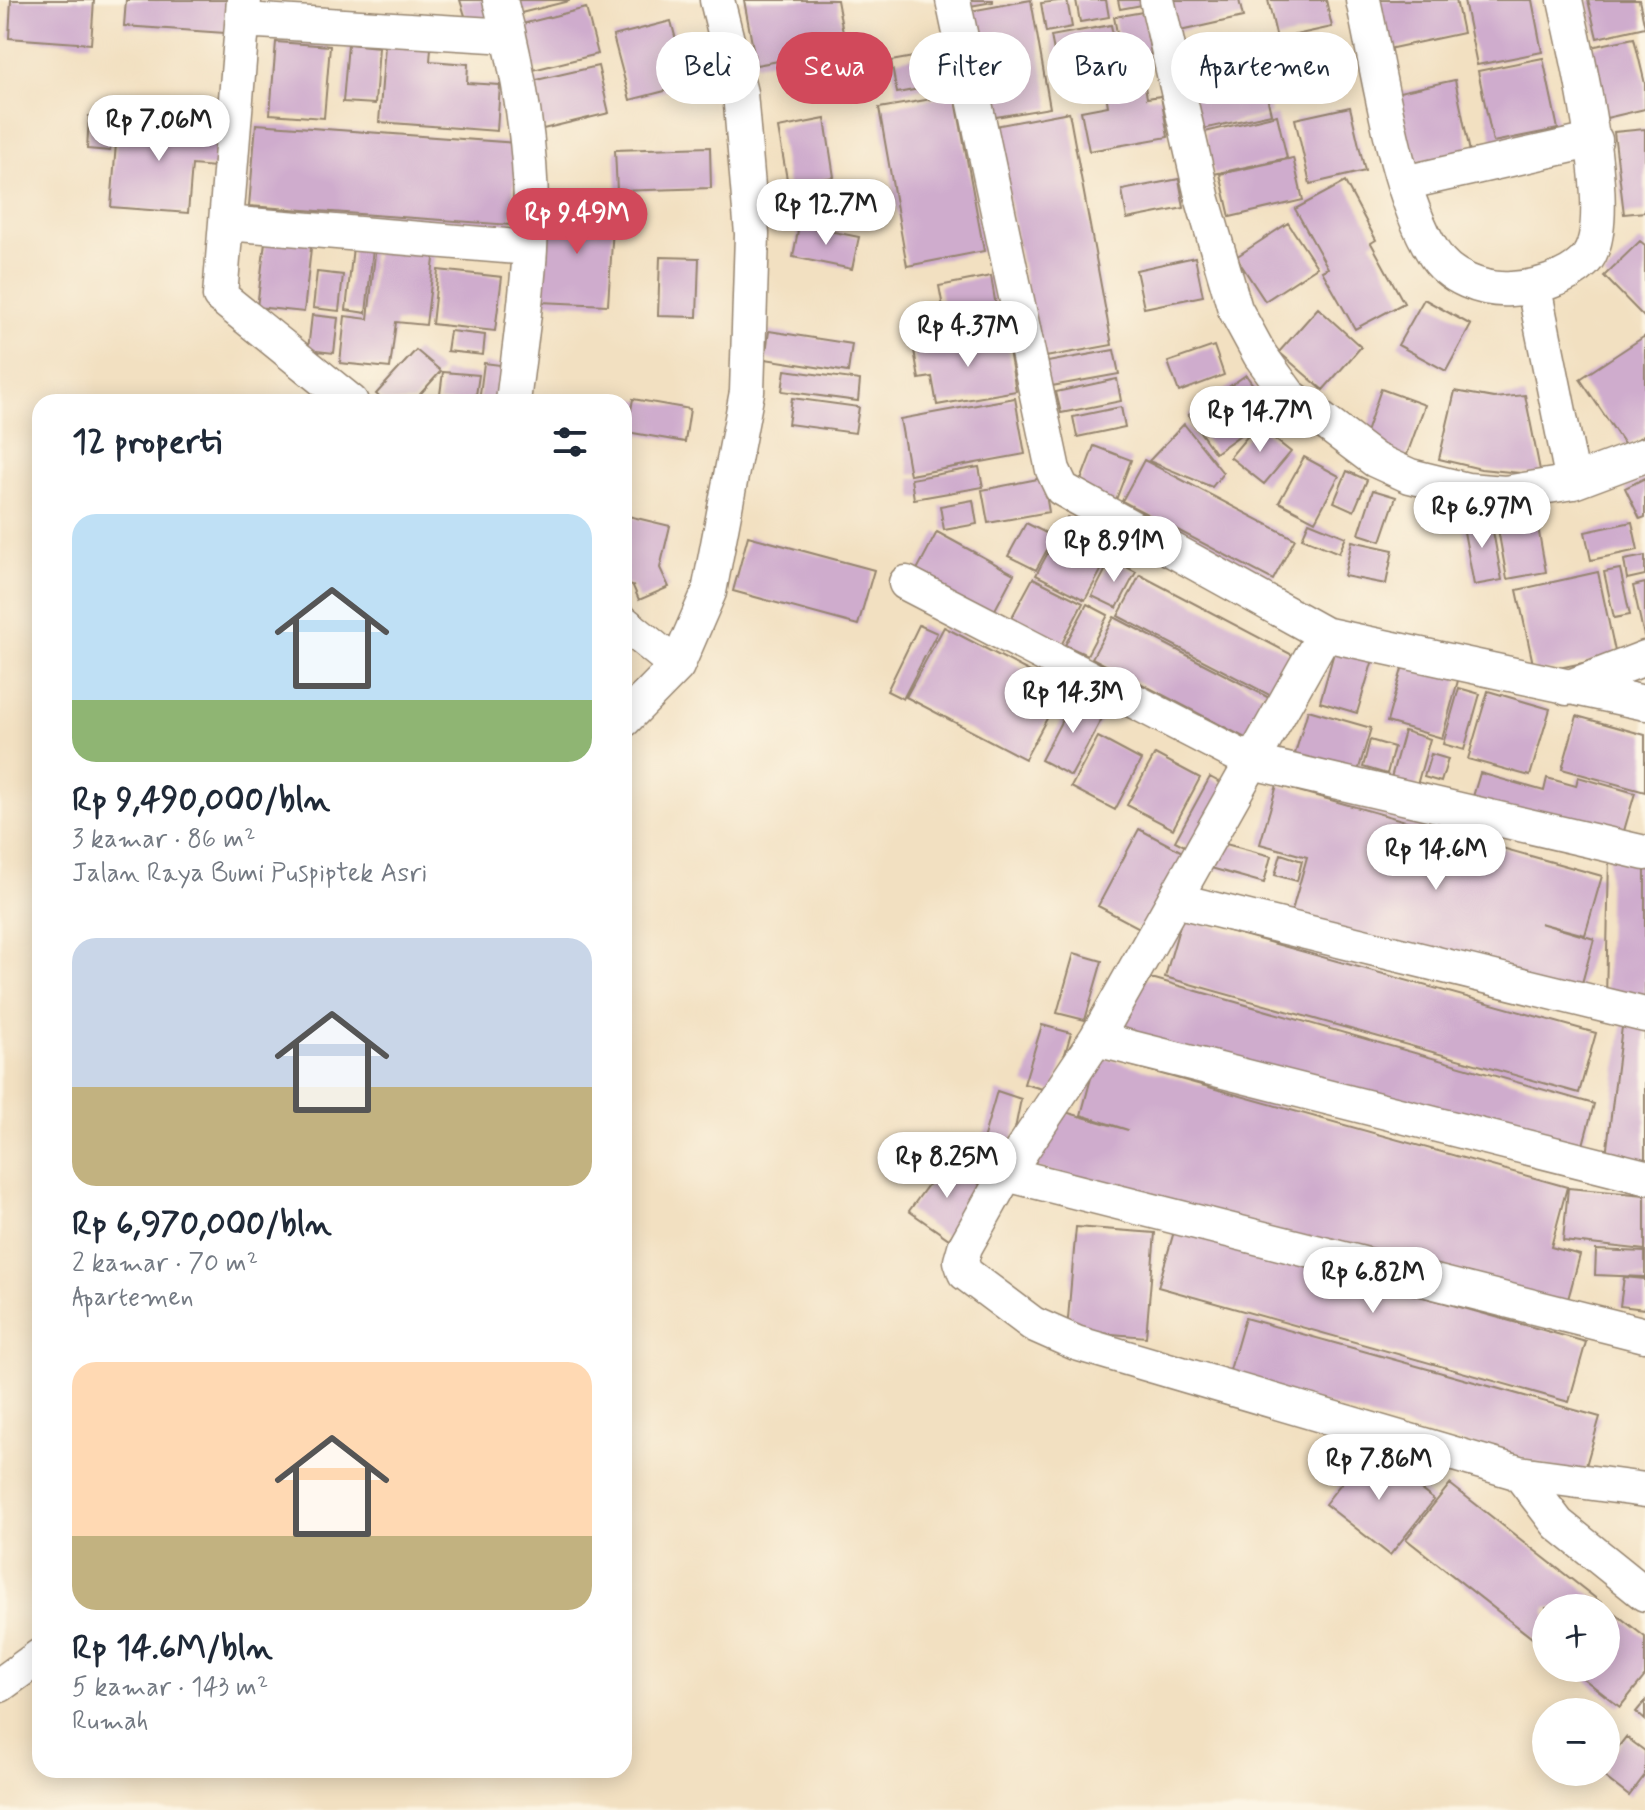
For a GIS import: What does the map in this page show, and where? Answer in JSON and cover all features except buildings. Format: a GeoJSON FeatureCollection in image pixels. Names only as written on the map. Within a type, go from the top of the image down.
{"type":"FeatureCollection","features":[{"type":"Feature","properties":{"kind":"street"},"geometry":{"type":"LineString","coordinates":[[500,0],[509,36],[529,171],[530,248],[514,394]]}},
{"type":"Feature","properties":{"kind":"street"},"geometry":{"type":"LineString","coordinates":[[632,712],[677,666],[709,592],[747,392],[750,218],[740,93],[717,0]]}},
{"type":"Feature","properties":{"kind":"street"},"geometry":{"type":"LineString","coordinates":[[953,0],[1053,470],[1062,489],[1324,634],[1645,703]]}},
{"type":"Feature","properties":{"kind":"street"},"geometry":{"type":"LineString","coordinates":[[1157,0],[1203,200],[1235,309],[1260,355],[1289,395],[1375,460],[1410,476],[1467,490],[1505,493],[1573,482],[1645,455]]}},
{"type":"Feature","properties":{"kind":"street"},"geometry":{"type":"LineString","coordinates":[[1363,0],[1404,183],[1433,253],[1453,272],[1496,290],[1534,288],[1585,262],[1594,245],[1595,140],[1565,0]]}},
{"type":"Feature","properties":{"kind":"street"},"geometry":{"type":"LineString","coordinates":[[341,394],[220,296],[244,10],[509,36]]}},
{"type":"Feature","properties":{"kind":"street"},"geometry":{"type":"LineString","coordinates":[[1404,183],[1595,140]]}},
{"type":"Feature","properties":{"kind":"street"},"geometry":{"type":"LineString","coordinates":[[226,223],[530,248]]}},
{"type":"Feature","properties":{"kind":"street"},"geometry":{"type":"LineString","coordinates":[[1534,288],[1573,482]]}},
{"type":"Feature","properties":{"kind":"street"},"geometry":{"type":"LineString","coordinates":[[906,583],[1252,762],[1645,853]]}},
{"type":"Feature","properties":{"kind":"street"},"geometry":{"type":"LineString","coordinates":[[632,629],[677,666]]}},
{"type":"Feature","properties":{"kind":"street"},"geometry":{"type":"LineString","coordinates":[[1324,634],[1096,1039],[1006,1174],[965,1247],[961,1261],[965,1273],[1033,1324],[1076,1343],[1519,1473],[1645,1490]]}},
{"type":"Feature","properties":{"kind":"street"},"geometry":{"type":"LineString","coordinates":[[1567,688],[1645,658]]}},
{"type":"Feature","properties":{"kind":"street"},"geometry":{"type":"LineString","coordinates":[[1175,900],[1645,1015]]}},
{"type":"Feature","properties":{"kind":"street"},"geometry":{"type":"LineString","coordinates":[[1096,1039],[1645,1177]]}},
{"type":"Feature","properties":{"kind":"street"},"geometry":{"type":"LineString","coordinates":[[1006,1174],[1645,1335]]}},
{"type":"Feature","properties":{"kind":"street"},"geometry":{"type":"LineString","coordinates":[[1519,1473],[1558,1524],[1645,1594]]}},
{"type":"Feature","properties":{"kind":"street"},"geometry":{"type":"LineString","coordinates":[[0,1685],[32,1662]]}}]}
